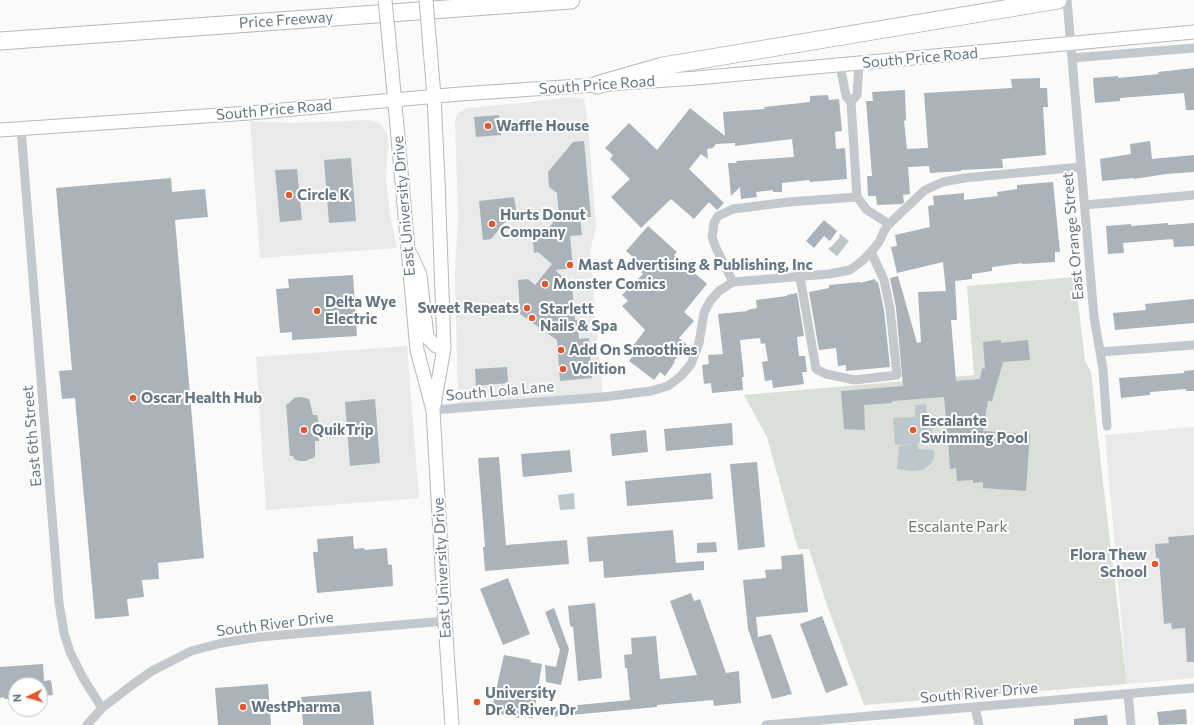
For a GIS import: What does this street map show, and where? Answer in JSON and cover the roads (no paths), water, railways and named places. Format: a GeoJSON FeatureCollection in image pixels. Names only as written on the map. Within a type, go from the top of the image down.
{"type":"FeatureCollection","features":[{"type":"Feature","properties":{"kind":"highway","name":"Price Freeway"},"geometry":{"type":"LineString","coordinates":[[0,40],[571,0]]}},
{"type":"Feature","properties":{"kind":"highway"},"geometry":{"type":"LineString","coordinates":[[597,85],[663,66],[1058,0]]}},
{"type":"Feature","properties":{"kind":"main road","name":"East University Drive"},"geometry":{"type":"LineString","coordinates":[[386,0],[417,350],[433,410],[452,725]]}},
{"type":"Feature","properties":{"kind":"main road","name":"East University Drive"},"geometry":{"type":"LineString","coordinates":[[426,0],[434,96],[444,348],[433,410]]}},
{"type":"Feature","properties":{"kind":"main road","name":"South Price Road"},"geometry":{"type":"LineString","coordinates":[[0,130],[249,113],[434,96],[840,66],[1194,32]]}},
{"type":"Feature","properties":{"kind":"main road"},"geometry":{"type":"LineString","coordinates":[[407,246],[420,274],[427,337],[436,346],[444,348]]}},
{"type":"Feature","properties":{"kind":"street","name":"East Orange Street"},"geometry":{"type":"LineString","coordinates":[[1068,0],[1094,317],[1103,369],[1107,426]]}},
{"type":"Feature","properties":{"kind":"street"},"geometry":{"type":"LineString","coordinates":[[1073,58],[1194,48]]}},
{"type":"Feature","properties":{"kind":"street"},"geometry":{"type":"LineString","coordinates":[[851,102],[857,96],[859,64]]}},
{"type":"Feature","properties":{"kind":"street"},"geometry":{"type":"LineString","coordinates":[[840,66],[846,96],[851,102],[857,197],[867,210],[889,224]]}},
{"type":"Feature","properties":{"kind":"street","name":"East 6th Street"},"geometry":{"type":"LineString","coordinates":[[21,129],[59,603],[64,633],[70,652],[83,678],[102,708]]}},
{"type":"Feature","properties":{"kind":"street"},"geometry":{"type":"LineString","coordinates":[[857,197],[790,202],[733,209],[718,216],[714,223],[712,237],[733,282],[829,274],[850,270],[862,261],[879,242],[889,224],[925,190],[943,182],[964,178],[1081,167]]}},
{"type":"Feature","properties":{"kind":"street"},"geometry":{"type":"LineString","coordinates":[[1085,205],[1194,195]]}},
{"type":"Feature","properties":{"kind":"street"},"geometry":{"type":"LineString","coordinates":[[800,277],[816,369],[826,374],[855,380],[897,375],[890,309],[884,280],[871,252]]}},
{"type":"Feature","properties":{"kind":"street","name":"South Lola Lane"},"geometry":{"type":"LineString","coordinates":[[433,410],[602,397],[651,391],[668,386],[681,376],[691,364],[699,343],[704,313],[710,301],[719,291],[733,282]]}},
{"type":"Feature","properties":{"kind":"street"},"geometry":{"type":"LineString","coordinates":[[1100,352],[1194,344]]}},
{"type":"Feature","properties":{"kind":"street","name":"South River Drive"},"geometry":{"type":"LineString","coordinates":[[102,708],[132,685],[158,668],[191,652],[222,643],[274,635],[445,621]]}},
{"type":"Feature","properties":{"kind":"street","name":"South River Drive"},"geometry":{"type":"LineString","coordinates":[[766,725],[1194,688]]}},
{"type":"Feature","properties":{"kind":"street"},"geometry":{"type":"LineString","coordinates":[[1128,694],[1130,725]]}},
{"type":"Feature","properties":{"kind":"street"},"geometry":{"type":"LineString","coordinates":[[975,707],[979,725]]}},
{"type":"Feature","properties":{"kind":"street"},"geometry":{"type":"LineString","coordinates":[[87,725],[102,708]]}},
{"type":"Feature","properties":{"kind":"place","name":"Waffle House"},"geometry":{"type":"Point","coordinates":[488,126]}},
{"type":"Feature","properties":{"kind":"place","name":"Circle K"},"geometry":{"type":"Point","coordinates":[289,195]}},
{"type":"Feature","properties":{"kind":"place","name":"Hurts Donut Company"},"geometry":{"type":"Point","coordinates":[492,224]}},
{"type":"Feature","properties":{"kind":"place","name":"Mast Advertising & Publishing, Inc"},"geometry":{"type":"Point","coordinates":[570,265]}},
{"type":"Feature","properties":{"kind":"place","name":"Monster Comics"},"geometry":{"type":"Point","coordinates":[545,284]}},
{"type":"Feature","properties":{"kind":"place","name":"Sweet Repeats"},"geometry":{"type":"Point","coordinates":[527,308]}},
{"type":"Feature","properties":{"kind":"place","name":"Delta Wye Electric"},"geometry":{"type":"Point","coordinates":[317,311]}},
{"type":"Feature","properties":{"kind":"place","name":"Starlett Nails & Spa"},"geometry":{"type":"Point","coordinates":[532,318]}},
{"type":"Feature","properties":{"kind":"place","name":"Add On Smoothies"},"geometry":{"type":"Point","coordinates":[561,350]}},
{"type":"Feature","properties":{"kind":"place","name":"Volition"},"geometry":{"type":"Point","coordinates":[563,369]}},
{"type":"Feature","properties":{"kind":"place","name":"Oscar Health Hub"},"geometry":{"type":"Point","coordinates":[133,398]}},
{"type":"Feature","properties":{"kind":"place","name":"QuikTrip"},"geometry":{"type":"Point","coordinates":[304,430]}},
{"type":"Feature","properties":{"kind":"place","name":"Escalante Swimming Pool"},"geometry":{"type":"Point","coordinates":[913,430]}},
{"type":"Feature","properties":{"kind":"place","name":"Flora Thew School"},"geometry":{"type":"Point","coordinates":[1155,564]}},
{"type":"Feature","properties":{"kind":"place","name":"University Dr & River Dr"},"geometry":{"type":"Point","coordinates":[477,702]}},
{"type":"Feature","properties":{"kind":"place","name":"WestPharma"},"geometry":{"type":"Point","coordinates":[243,707]}},
{"type":"Feature","properties":{"kind":"park label","name":"Escalante Park"},"geometry":{"type":"Point","coordinates":[958,527]}}]}
